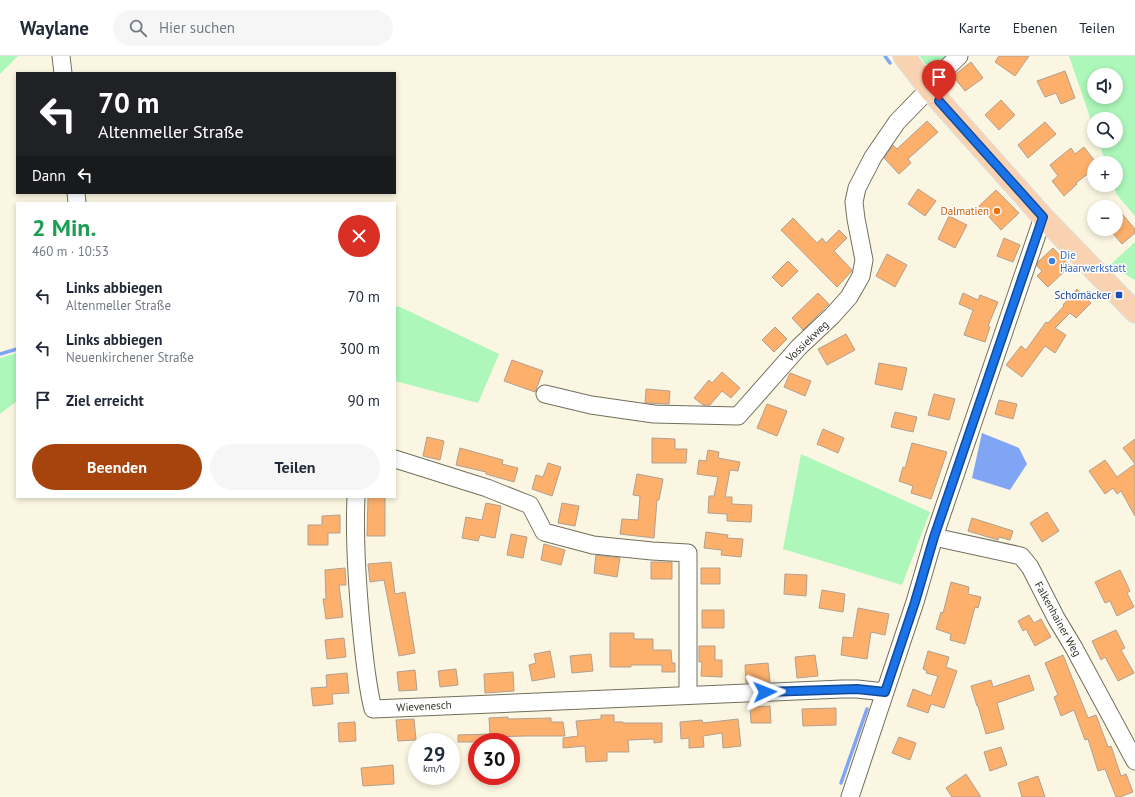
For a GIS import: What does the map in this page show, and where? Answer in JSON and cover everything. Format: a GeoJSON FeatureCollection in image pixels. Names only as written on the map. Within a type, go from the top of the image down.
{"type":"FeatureCollection","features":[{"type":"Feature","properties":{"kind":"main road"},"geometry":{"type":"LineString","coordinates":[[904,56],[927,87],[1043,217],[1135,312]]}},
{"type":"Feature","properties":{"kind":"street"},"geometry":{"type":"LineString","coordinates":[[61,56],[63,72]]}},
{"type":"Feature","properties":{"kind":"street","name":"Vossiekweg"},"geometry":{"type":"LineString","coordinates":[[545,394],[591,405],[654,414],[738,416],[799,347],[832,316],[849,297],[861,276],[864,260],[854,202],[856,188],[873,157],[897,122],[933,80],[959,56]]}},
{"type":"Feature","properties":{"kind":"street"},"geometry":{"type":"LineString","coordinates":[[850,797],[915,602],[934,537],[1043,217]]}},
{"type":"Feature","properties":{"kind":"street"},"geometry":{"type":"LineString","coordinates":[[396,459],[487,488],[530,505],[544,532],[593,545],[688,553],[688,695]]}},
{"type":"Feature","properties":{"kind":"street","name":"Wievenesch"},"geometry":{"type":"LineString","coordinates":[[356,498],[355,543],[357,586],[367,686],[373,709],[857,689],[885,692]]}},
{"type":"Feature","properties":{"kind":"street","name":"Falkenhainer Weg"},"geometry":{"type":"LineString","coordinates":[[934,537],[1020,556],[1030,567],[1056,618],[1074,648],[1135,761]]}},
{"type":"Feature","properties":{"kind":"green space"},"geometry":{"type":"Polygon","coordinates":[[[0,56],[18,56],[0,74],[0,56]]]}},
{"type":"Feature","properties":{"kind":"green space"},"geometry":{"type":"Polygon","coordinates":[[[920,56],[951,56],[942,65],[925,64],[920,56]]]}},
{"type":"Feature","properties":{"kind":"green space"},"geometry":{"type":"Polygon","coordinates":[[[1069,56],[1135,56],[1135,216],[1116,192],[1123,192],[1123,156],[1103,156],[1101,148],[1123,148],[1123,112],[1088,112],[1069,56]]]}},
{"type":"Feature","properties":{"kind":"green space"},"geometry":{"type":"Polygon","coordinates":[[[1135,242],[1135,280],[1110,265],[1135,242]]]}},
{"type":"Feature","properties":{"kind":"green space"},"geometry":{"type":"Polygon","coordinates":[[[396,306],[499,354],[478,403],[396,381],[396,306]]]}},
{"type":"Feature","properties":{"kind":"green space"},"geometry":{"type":"Polygon","coordinates":[[[16,353],[16,402],[0,414],[0,358],[16,353]]]}},
{"type":"Feature","properties":{"kind":"green space"},"geometry":{"type":"Polygon","coordinates":[[[801,454],[930,512],[902,585],[783,549],[801,454]]]}},
{"type":"Feature","properties":{"kind":"water"},"geometry":{"type":"Polygon","coordinates":[[[982,433],[1019,448],[1027,464],[1010,490],[972,478],[982,433]]]}},
{"type":"Feature","properties":{"kind":"building"},"geometry":{"type":"Polygon","coordinates":[[[999,56],[1029,56],[1015,76],[995,62],[999,56]]]}},
{"type":"Feature","properties":{"kind":"building"},"geometry":{"type":"Polygon","coordinates":[[[971,62],[983,78],[965,91],[953,76],[971,62]]]}},
{"type":"Feature","properties":{"kind":"building"},"geometry":{"type":"Polygon","coordinates":[[[1065,71],[1075,98],[1061,104],[1056,93],[1045,97],[1037,81],[1065,71]]]}},
{"type":"Feature","properties":{"kind":"building"},"geometry":{"type":"Polygon","coordinates":[[[1001,100],[1015,115],[999,130],[985,115],[1001,100]]]}},
{"type":"Feature","properties":{"kind":"building"},"geometry":{"type":"Polygon","coordinates":[[[927,121],[938,132],[908,159],[911,163],[899,174],[884,158],[893,145],[897,149],[927,121]]]}},
{"type":"Feature","properties":{"kind":"building"},"geometry":{"type":"Polygon","coordinates":[[[1045,122],[1056,134],[1028,158],[1018,145],[1045,122]]]}},
{"type":"Feature","properties":{"kind":"building"},"geometry":{"type":"Polygon","coordinates":[[[1084,147],[1091,156],[1087,156],[1087,174],[1076,183],[1077,184],[1064,196],[1052,181],[1058,176],[1050,165],[1071,148],[1075,154],[1084,147]]]}},
{"type":"Feature","properties":{"kind":"building"},"geometry":{"type":"Polygon","coordinates":[[[918,189],[936,201],[925,216],[908,204],[918,189]]]}},
{"type":"Feature","properties":{"kind":"building"},"geometry":{"type":"Polygon","coordinates":[[[996,190],[1019,213],[1001,230],[979,206],[996,190]]]}},
{"type":"Feature","properties":{"kind":"building"},"geometry":{"type":"Polygon","coordinates":[[[1123,215],[1135,229],[1135,233],[1122,244],[1115,236],[1123,236],[1123,215]]]}},
{"type":"Feature","properties":{"kind":"building"},"geometry":{"type":"Polygon","coordinates":[[[949,216],[967,225],[955,248],[938,239],[949,216]]]}},
{"type":"Feature","properties":{"kind":"building"},"geometry":{"type":"Polygon","coordinates":[[[793,218],[817,243],[822,238],[826,243],[839,230],[847,238],[834,251],[852,270],[837,287],[781,230],[793,218]]]}},
{"type":"Feature","properties":{"kind":"building"},"geometry":{"type":"Polygon","coordinates":[[[1004,238],[1020,245],[1013,262],[997,256],[1004,238]]]}},
{"type":"Feature","properties":{"kind":"building"},"geometry":{"type":"Polygon","coordinates":[[[1053,248],[1070,266],[1048,287],[1037,276],[1042,271],[1037,266],[1038,262],[1053,248]]]}},
{"type":"Feature","properties":{"kind":"building"},"geometry":{"type":"Polygon","coordinates":[[[887,254],[907,265],[895,287],[876,276],[887,254]]]}},
{"type":"Feature","properties":{"kind":"building"},"geometry":{"type":"Polygon","coordinates":[[[788,261],[798,271],[782,287],[772,277],[788,261]]]}},
{"type":"Feature","properties":{"kind":"building"},"geometry":{"type":"Polygon","coordinates":[[[1077,289],[1091,303],[1076,318],[1070,313],[1055,328],[1066,335],[1055,353],[1045,346],[1022,377],[1006,365],[1021,346],[1026,350],[1046,322],[1048,323],[1064,306],[1063,305],[1077,289]]]}},
{"type":"Feature","properties":{"kind":"building"},"geometry":{"type":"Polygon","coordinates":[[[818,293],[829,304],[803,330],[792,318],[818,293]]]}},
{"type":"Feature","properties":{"kind":"building"},"geometry":{"type":"Polygon","coordinates":[[[963,293],[978,300],[980,295],[998,302],[988,326],[990,327],[985,342],[964,335],[973,310],[959,304],[963,293]]]}},
{"type":"Feature","properties":{"kind":"building"},"geometry":{"type":"Polygon","coordinates":[[[775,327],[787,339],[774,352],[762,340],[775,327]]]}},
{"type":"Feature","properties":{"kind":"building"},"geometry":{"type":"Polygon","coordinates":[[[846,334],[855,350],[827,365],[818,349],[846,334]]]}},
{"type":"Feature","properties":{"kind":"building"},"geometry":{"type":"Polygon","coordinates":[[[512,360],[543,371],[535,392],[504,381],[512,360]]]}},
{"type":"Feature","properties":{"kind":"building"},"geometry":{"type":"Polygon","coordinates":[[[879,363],[907,368],[902,390],[875,384],[879,363]]]}},
{"type":"Feature","properties":{"kind":"building"},"geometry":{"type":"Polygon","coordinates":[[[722,372],[740,388],[731,398],[722,391],[710,405],[703,405],[694,398],[709,380],[712,383],[722,372]]]}},
{"type":"Feature","properties":{"kind":"building"},"geometry":{"type":"Polygon","coordinates":[[[790,373],[811,381],[805,396],[784,387],[790,373]]]}},
{"type":"Feature","properties":{"kind":"building"},"geometry":{"type":"Polygon","coordinates":[[[646,389],[670,391],[669,404],[645,403],[646,389]]]}},
{"type":"Feature","properties":{"kind":"building"},"geometry":{"type":"Polygon","coordinates":[[[934,394],[955,399],[949,420],[928,415],[934,394]]]}},
{"type":"Feature","properties":{"kind":"building"},"geometry":{"type":"Polygon","coordinates":[[[999,400],[1017,404],[1013,419],[995,414],[999,400]]]}},
{"type":"Feature","properties":{"kind":"building"},"geometry":{"type":"Polygon","coordinates":[[[767,404],[787,411],[777,436],[757,428],[767,404]]]}},
{"type":"Feature","properties":{"kind":"building"},"geometry":{"type":"Polygon","coordinates":[[[895,412],[917,417],[913,432],[891,427],[895,412]]]}},
{"type":"Feature","properties":{"kind":"building"},"geometry":{"type":"Polygon","coordinates":[[[823,429],[844,438],[838,453],[817,444],[823,429]]]}},
{"type":"Feature","properties":{"kind":"building"},"geometry":{"type":"Polygon","coordinates":[[[427,437],[444,441],[440,460],[423,456],[427,437]]]}},
{"type":"Feature","properties":{"kind":"building"},"geometry":{"type":"Polygon","coordinates":[[[652,438],[675,439],[675,449],[687,449],[686,463],[652,463],[652,438]]]}},
{"type":"Feature","properties":{"kind":"building"},"geometry":{"type":"Polygon","coordinates":[[[1135,439],[1135,464],[1123,448],[1135,439]]]}},
{"type":"Feature","properties":{"kind":"building"},"geometry":{"type":"Polygon","coordinates":[[[912,443],[947,452],[931,499],[911,493],[913,486],[899,481],[903,467],[905,468],[912,443]]]}},
{"type":"Feature","properties":{"kind":"building"},"geometry":{"type":"Polygon","coordinates":[[[460,448],[503,460],[502,464],[518,468],[514,482],[486,474],[486,472],[456,465],[460,448]]]}},
{"type":"Feature","properties":{"kind":"building"},"geometry":{"type":"Polygon","coordinates":[[[708,450],[719,452],[718,458],[740,462],[738,471],[730,470],[725,497],[732,497],[732,504],[752,505],[751,522],[727,521],[727,514],[708,513],[709,496],[714,496],[718,477],[697,474],[699,460],[706,461],[708,450]]]}},
{"type":"Feature","properties":{"kind":"building"},"geometry":{"type":"Polygon","coordinates":[[[1105,460],[1117,477],[1135,464],[1135,516],[1121,491],[1117,494],[1113,488],[1105,494],[1089,471],[1105,460]]]}},
{"type":"Feature","properties":{"kind":"building"},"geometry":{"type":"Polygon","coordinates":[[[548,463],[561,467],[552,496],[532,489],[536,475],[543,477],[548,463]]]}},
{"type":"Feature","properties":{"kind":"building"},"geometry":{"type":"Polygon","coordinates":[[[637,474],[663,479],[659,500],[657,500],[654,538],[620,534],[622,519],[638,520],[640,496],[633,495],[637,474]]]}},
{"type":"Feature","properties":{"kind":"building"},"geometry":{"type":"Polygon","coordinates":[[[368,498],[385,498],[385,536],[367,536],[368,498]]]}},
{"type":"Feature","properties":{"kind":"building"},"geometry":{"type":"Polygon","coordinates":[[[486,503],[501,506],[495,538],[480,535],[478,541],[462,538],[466,517],[482,520],[486,503]]]}},
{"type":"Feature","properties":{"kind":"building"},"geometry":{"type":"Polygon","coordinates":[[[562,503],[579,506],[575,526],[558,523],[562,503]]]}},
{"type":"Feature","properties":{"kind":"building"},"geometry":{"type":"Polygon","coordinates":[[[1047,512],[1059,531],[1042,542],[1030,523],[1047,512]]]}},
{"type":"Feature","properties":{"kind":"building"},"geometry":{"type":"Polygon","coordinates":[[[340,515],[340,533],[328,533],[328,545],[308,545],[308,525],[322,525],[322,516],[340,515]]]}},
{"type":"Feature","properties":{"kind":"building"},"geometry":{"type":"Polygon","coordinates":[[[972,518],[1013,531],[1010,540],[999,537],[998,540],[968,531],[972,518]]]}},
{"type":"Feature","properties":{"kind":"building"},"geometry":{"type":"Polygon","coordinates":[[[706,532],[728,535],[727,538],[743,539],[741,557],[721,555],[722,550],[704,548],[706,532]]]}},
{"type":"Feature","properties":{"kind":"building"},"geometry":{"type":"Polygon","coordinates":[[[511,534],[527,537],[523,558],[507,555],[511,534]]]}},
{"type":"Feature","properties":{"kind":"building"},"geometry":{"type":"Polygon","coordinates":[[[544,544],[565,550],[561,565],[541,560],[544,544]]]}},
{"type":"Feature","properties":{"kind":"building"},"geometry":{"type":"Polygon","coordinates":[[[596,555],[620,558],[617,577],[594,573],[596,555]]]}},
{"type":"Feature","properties":{"kind":"building"},"geometry":{"type":"Polygon","coordinates":[[[391,562],[395,594],[405,592],[415,653],[399,656],[384,580],[370,582],[368,564],[391,562]]]}},
{"type":"Feature","properties":{"kind":"building"},"geometry":{"type":"Polygon","coordinates":[[[651,562],[672,562],[672,579],[651,579],[651,562]]]}},
{"type":"Feature","properties":{"kind":"building"},"geometry":{"type":"Polygon","coordinates":[[[345,568],[346,585],[339,585],[343,617],[326,619],[323,599],[326,599],[325,570],[345,568]]]}},
{"type":"Feature","properties":{"kind":"building"},"geometry":{"type":"Polygon","coordinates":[[[701,568],[720,568],[720,584],[701,584],[701,568]]]}},
{"type":"Feature","properties":{"kind":"building"},"geometry":{"type":"Polygon","coordinates":[[[1120,570],[1130,591],[1127,593],[1134,607],[1117,616],[1110,601],[1105,603],[1095,582],[1120,570]]]}},
{"type":"Feature","properties":{"kind":"building"},"geometry":{"type":"Polygon","coordinates":[[[785,574],[807,575],[806,596],[784,594],[785,574]]]}},
{"type":"Feature","properties":{"kind":"building"},"geometry":{"type":"Polygon","coordinates":[[[951,582],[969,587],[968,594],[981,597],[978,608],[975,607],[965,644],[950,640],[951,634],[936,629],[941,612],[943,613],[951,582]]]}},
{"type":"Feature","properties":{"kind":"building"},"geometry":{"type":"Polygon","coordinates":[[[822,590],[845,594],[843,612],[819,608],[822,590]]]}},
{"type":"Feature","properties":{"kind":"building"},"geometry":{"type":"Polygon","coordinates":[[[858,608],[889,614],[885,635],[871,632],[867,659],[841,655],[843,637],[853,638],[858,608]]]}},
{"type":"Feature","properties":{"kind":"building"},"geometry":{"type":"Polygon","coordinates":[[[702,610],[724,610],[724,628],[702,628],[702,610]]]}},
{"type":"Feature","properties":{"kind":"building"},"geometry":{"type":"Polygon","coordinates":[[[1029,615],[1034,623],[1041,619],[1051,637],[1035,646],[1026,629],[1023,631],[1018,621],[1029,615]]]}},
{"type":"Feature","properties":{"kind":"building"},"geometry":{"type":"Polygon","coordinates":[[[1116,630],[1125,648],[1121,650],[1134,673],[1118,681],[1105,657],[1101,660],[1092,641],[1116,630]]]}},
{"type":"Feature","properties":{"kind":"building"},"geometry":{"type":"Polygon","coordinates":[[[610,633],[634,633],[634,639],[653,639],[653,650],[671,650],[672,663],[675,663],[675,672],[662,672],[662,665],[610,667],[610,633]]]}},
{"type":"Feature","properties":{"kind":"building"},"geometry":{"type":"Polygon","coordinates":[[[344,638],[346,657],[327,659],[325,640],[344,638]]]}},
{"type":"Feature","properties":{"kind":"building"},"geometry":{"type":"Polygon","coordinates":[[[699,646],[715,646],[715,660],[722,660],[722,677],[701,676],[702,662],[699,662],[699,646]]]}},
{"type":"Feature","properties":{"kind":"building"},"geometry":{"type":"Polygon","coordinates":[[[550,651],[555,677],[532,681],[529,665],[536,663],[534,654],[550,651]]]}},
{"type":"Feature","properties":{"kind":"building"},"geometry":{"type":"Polygon","coordinates":[[[928,651],[949,657],[946,667],[957,671],[944,708],[931,704],[928,713],[907,706],[913,689],[931,696],[938,676],[926,673],[927,671],[923,669],[928,651]]]}},
{"type":"Feature","properties":{"kind":"building"},"geometry":{"type":"Polygon","coordinates":[[[591,654],[593,671],[572,673],[570,656],[591,654]]]}},
{"type":"Feature","properties":{"kind":"building"},"geometry":{"type":"Polygon","coordinates":[[[815,655],[818,676],[797,678],[795,657],[815,655]]]}},
{"type":"Feature","properties":{"kind":"building"},"geometry":{"type":"Polygon","coordinates":[[[1063,655],[1088,718],[1096,715],[1108,747],[1111,746],[1121,776],[1126,774],[1133,792],[1116,797],[1105,769],[1098,771],[1088,739],[1085,740],[1074,710],[1061,716],[1054,697],[1058,695],[1045,663],[1063,655]]]}},
{"type":"Feature","properties":{"kind":"building"},"geometry":{"type":"Polygon","coordinates":[[[768,663],[770,682],[746,683],[745,665],[768,663]]]}},
{"type":"Feature","properties":{"kind":"building"},"geometry":{"type":"Polygon","coordinates":[[[456,669],[458,685],[440,687],[438,671],[456,669]]]}},
{"type":"Feature","properties":{"kind":"building"},"geometry":{"type":"Polygon","coordinates":[[[415,670],[417,690],[399,691],[397,672],[415,670]]]}},
{"type":"Feature","properties":{"kind":"building"},"geometry":{"type":"Polygon","coordinates":[[[513,672],[514,691],[485,693],[484,674],[513,672]]]}},
{"type":"Feature","properties":{"kind":"building"},"geometry":{"type":"Polygon","coordinates":[[[347,673],[349,693],[332,694],[333,704],[313,706],[311,688],[327,687],[326,675],[347,673]]]}},
{"type":"Feature","properties":{"kind":"building"},"geometry":{"type":"Polygon","coordinates":[[[1029,675],[1034,690],[997,703],[1004,729],[986,734],[971,686],[991,680],[993,687],[1029,675]]]}},
{"type":"Feature","properties":{"kind":"building"},"geometry":{"type":"Polygon","coordinates":[[[770,706],[771,723],[751,723],[750,707],[770,706]]]}},
{"type":"Feature","properties":{"kind":"building"},"geometry":{"type":"Polygon","coordinates":[[[836,708],[836,725],[803,726],[802,709],[836,708]]]}},
{"type":"Feature","properties":{"kind":"building"},"geometry":{"type":"Polygon","coordinates":[[[601,715],[614,715],[614,722],[662,723],[662,742],[654,743],[654,739],[628,740],[629,752],[607,752],[607,761],[586,762],[585,746],[563,748],[563,738],[578,736],[576,721],[601,719],[601,715]]]}},
{"type":"Feature","properties":{"kind":"building"},"geometry":{"type":"Polygon","coordinates":[[[489,718],[551,718],[551,722],[563,722],[565,736],[520,736],[520,733],[490,733],[489,718]]]}},
{"type":"Feature","properties":{"kind":"building"},"geometry":{"type":"Polygon","coordinates":[[[414,719],[415,733],[408,733],[408,740],[398,741],[396,720],[414,719]]]}},
{"type":"Feature","properties":{"kind":"building"},"geometry":{"type":"Polygon","coordinates":[[[738,719],[741,746],[723,748],[722,733],[703,736],[704,747],[689,748],[689,738],[681,739],[680,722],[702,720],[703,723],[738,719]]]}},
{"type":"Feature","properties":{"kind":"building"},"geometry":{"type":"Polygon","coordinates":[[[355,722],[356,741],[339,742],[338,723],[355,722]]]}},
{"type":"Feature","properties":{"kind":"building"},"geometry":{"type":"Polygon","coordinates":[[[460,735],[468,735],[468,742],[460,742],[460,735]]]}},
{"type":"Feature","properties":{"kind":"building"},"geometry":{"type":"Polygon","coordinates":[[[899,737],[916,743],[910,760],[892,753],[899,737]]]}},
{"type":"Feature","properties":{"kind":"building"},"geometry":{"type":"Polygon","coordinates":[[[1001,747],[1007,765],[990,771],[984,752],[1001,747]]]}},
{"type":"Feature","properties":{"kind":"building"},"geometry":{"type":"Polygon","coordinates":[[[393,765],[394,784],[363,786],[361,768],[393,765]]]}},
{"type":"Feature","properties":{"kind":"building"},"geometry":{"type":"Polygon","coordinates":[[[966,774],[981,797],[952,797],[946,788],[966,774]]]}},
{"type":"Feature","properties":{"kind":"building"},"geometry":{"type":"Polygon","coordinates":[[[1038,776],[1045,797],[1022,797],[1018,783],[1038,776]]]}},
{"type":"Feature","properties":{"kind":"waterway"},"geometry":{"type":"LineString","coordinates":[[885,56],[890,63]]}},
{"type":"Feature","properties":{"kind":"waterway"},"geometry":{"type":"LineString","coordinates":[[0,354],[16,349]]}},
{"type":"Feature","properties":{"kind":"waterway"},"geometry":{"type":"LineString","coordinates":[[841,783],[867,709]]}},
{"type":"Feature","properties":{"kind":"place","name":"Dalmatien"},"geometry":{"type":"Point","coordinates":[997,211]}},
{"type":"Feature","properties":{"kind":"place","name":"Die Haarwerkstatt"},"geometry":{"type":"Point","coordinates":[1052,261]}},
{"type":"Feature","properties":{"kind":"place","name":"Schomäcker"},"geometry":{"type":"Point","coordinates":[1119,295]}},
{"type":"Feature","properties":{"kind":"route"},"geometry":{"type":"LineString","coordinates":[[765,692],[857,689],[885,692],[915,602],[934,537],[1043,217],[939,101]]}}]}
